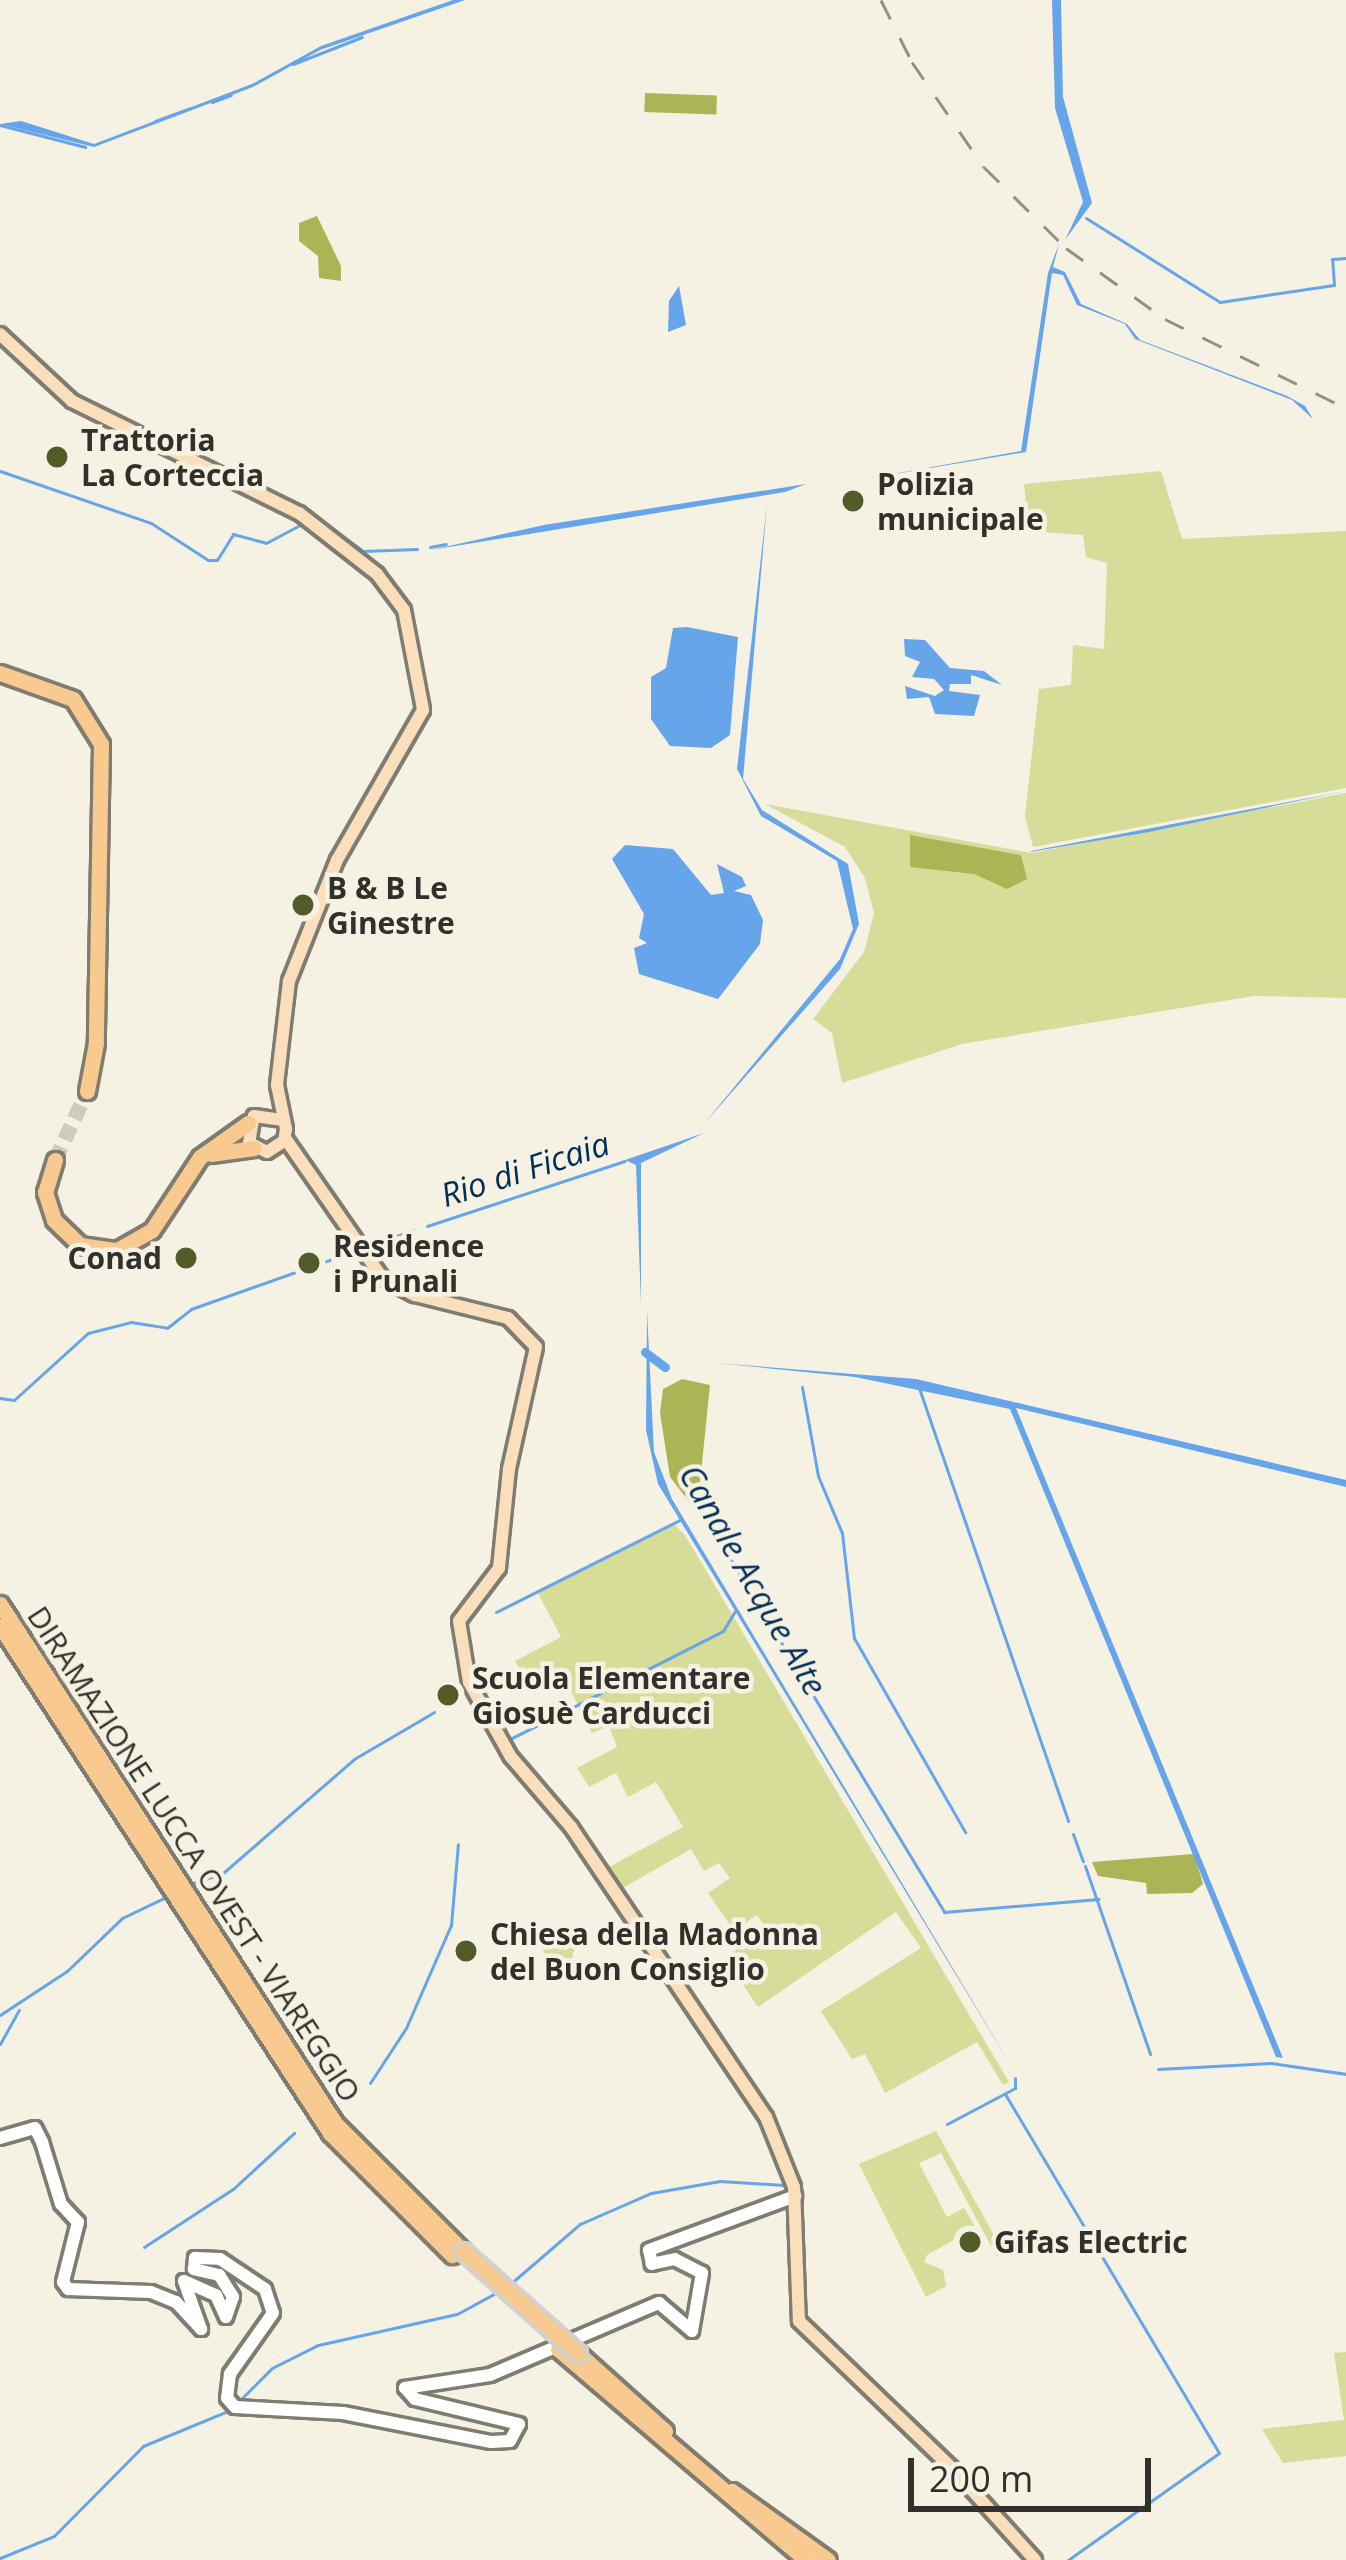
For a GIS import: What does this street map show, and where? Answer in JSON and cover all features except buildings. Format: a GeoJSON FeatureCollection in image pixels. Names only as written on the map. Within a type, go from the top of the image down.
{"type":"FeatureCollection","features":[{"type":"Feature","properties":{"kind":"highway"},"geometry":{"type":"LineString","coordinates":[[0,673],[73,699],[104,756],[93,918],[96,1043],[87,1091]]}},
{"type":"Feature","properties":{"kind":"highway"},"geometry":{"type":"LineString","coordinates":[[55,1160],[45,1192],[54,1220],[80,1245],[102,1250],[130,1246],[152,1230],[194,1167],[253,1118]]}},
{"type":"Feature","properties":{"kind":"highway"},"geometry":{"type":"LineString","coordinates":[[194,1167],[227,1146],[262,1150]]}},
{"type":"Feature","properties":{"kind":"highway","name":"DIRAMAZIONE LUCCA OVEST - VIAREGGIO"},"geometry":{"type":"LineString","coordinates":[[0,1604],[8,1633],[330,2133],[558,2349],[806,2560]]}},
{"type":"Feature","properties":{"kind":"highway","name":"DIRAMAZIONE LUCCA OVEST - VIAREGGIO"},"geometry":{"type":"LineString","coordinates":[[119,1806],[335,2123],[457,2253],[578,2353],[762,2522],[828,2560]]}},
{"type":"Feature","properties":{"kind":"main road"},"geometry":{"type":"LineString","coordinates":[[0,334],[72,401],[288,506],[377,574],[404,610],[423,710],[306,930],[289,981],[278,1085],[285,1138],[383,1279],[415,1295],[514,1321],[536,1347],[509,1469],[499,1566],[459,1621],[459,1658],[512,1756],[571,1827],[747,2084],[795,2196],[792,2291],[799,2321],[952,2468],[1035,2560]]}},
{"type":"Feature","properties":{"kind":"main road"},"geometry":{"type":"LineString","coordinates":[[253,1118],[278,1085]]}},
{"type":"Feature","properties":{"kind":"main road"},"geometry":{"type":"LineString","coordinates":[[253,1118],[282,1120]]}},
{"type":"Feature","properties":{"kind":"main road"},"geometry":{"type":"LineString","coordinates":[[253,1118],[262,1150]]}},
{"type":"Feature","properties":{"kind":"main road"},"geometry":{"type":"LineString","coordinates":[[262,1150],[285,1138]]}},
{"type":"Feature","properties":{"kind":"main road"},"geometry":{"type":"LineString","coordinates":[[262,1150],[304,1166]]}},
{"type":"Feature","properties":{"kind":"street"},"geometry":{"type":"LineString","coordinates":[[0,2138],[35,2128],[42,2142],[52,2186],[78,2222],[63,2282],[68,2289],[151,2292],[176,2302],[202,2329],[184,2282],[215,2295],[226,2317],[232,2287],[194,2269],[195,2258],[220,2259],[265,2289],[273,2313],[230,2374],[233,2405],[343,2413],[510,2440],[519,2424],[513,2418],[415,2398],[405,2387],[490,2375],[659,2303],[692,2331],[702,2273],[675,2259],[652,2264],[649,2250],[795,2196]]}},
{"type":"Feature","properties":{"kind":"green space"},"geometry":{"type":"Polygon","coordinates":[[[645,93],[717,96],[716,115],[644,112],[645,93]]]}},
{"type":"Feature","properties":{"kind":"green space"},"geometry":{"type":"Polygon","coordinates":[[[317,216],[341,266],[341,281],[319,278],[318,256],[299,241],[299,223],[317,216]]]}},
{"type":"Feature","properties":{"kind":"green space"},"geometry":{"type":"Polygon","coordinates":[[[1161,471],[1182,539],[1346,531],[1346,788],[1033,847],[1025,816],[1039,689],[1071,685],[1073,645],[1104,649],[1107,563],[1086,557],[1083,535],[1029,531],[1024,484],[1161,471]]]}},
{"type":"Feature","properties":{"kind":"green space"},"geometry":{"type":"Polygon","coordinates":[[[1346,793],[1346,998],[1254,996],[962,1044],[842,1083],[832,1033],[813,1019],[864,952],[874,913],[865,878],[845,847],[765,804],[1031,853],[1346,793]]]}},
{"type":"Feature","properties":{"kind":"green space"},"geometry":{"type":"Polygon","coordinates":[[[910,835],[1021,855],[1027,879],[1007,889],[974,874],[910,867],[910,835]]]}},
{"type":"Feature","properties":{"kind":"green space"},"geometry":{"type":"Polygon","coordinates":[[[682,1379],[710,1385],[697,1512],[670,1477],[660,1413],[663,1389],[682,1379]]]}},
{"type":"Feature","properties":{"kind":"green space"},"geometry":{"type":"Polygon","coordinates":[[[673,1523],[685,1535],[1009,2082],[1003,2085],[977,2042],[885,2093],[865,2054],[852,2059],[821,2011],[921,1948],[896,1912],[758,2007],[725,1958],[766,1928],[757,1915],[734,1931],[708,1893],[730,1878],[719,1863],[704,1871],[691,1849],[621,1889],[607,1868],[683,1827],[656,1782],[628,1797],[616,1773],[589,1787],[577,1768],[617,1747],[609,1726],[592,1733],[562,1673],[529,1688],[515,1661],[561,1637],[538,1593],[673,1523]]]}},
{"type":"Feature","properties":{"kind":"green space"},"geometry":{"type":"Polygon","coordinates":[[[1194,1854],[1203,1884],[1192,1893],[1147,1894],[1146,1883],[1098,1876],[1092,1862],[1194,1854]]]}},
{"type":"Feature","properties":{"kind":"green space"},"geometry":{"type":"Polygon","coordinates":[[[577,1937],[572,1959],[543,1955],[544,1939],[577,1937]]]}},
{"type":"Feature","properties":{"kind":"green space"},"geometry":{"type":"Polygon","coordinates":[[[936,2131],[1004,2253],[997,2257],[941,2153],[919,2163],[947,2217],[964,2208],[976,2228],[927,2255],[924,2262],[943,2270],[946,2286],[926,2297],[859,2164],[936,2131]]]}},
{"type":"Feature","properties":{"kind":"green space"},"geometry":{"type":"Polygon","coordinates":[[[1346,2352],[1346,2456],[1283,2463],[1262,2429],[1344,2420],[1334,2353],[1346,2352]]]}},
{"type":"Feature","properties":{"kind":"water"},"geometry":{"type":"Polygon","coordinates":[[[453,0],[465,0],[320,50],[253,87],[94,147],[0,124],[21,121],[94,144],[252,84],[321,46],[453,0]]]}},
{"type":"Feature","properties":{"kind":"water"},"geometry":{"type":"Polygon","coordinates":[[[1052,0],[1061,0],[1063,97],[1092,203],[1065,240],[1083,202],[1055,108],[1052,0]]]}},
{"type":"Feature","properties":{"kind":"water"},"geometry":{"type":"Polygon","coordinates":[[[1059,244],[1053,267],[1065,272],[1081,304],[1127,324],[1140,340],[1287,396],[1305,406],[1313,419],[1292,400],[1135,339],[1125,324],[1077,305],[1063,275],[1052,273],[1026,452],[865,479],[1021,451],[1048,273],[1059,244]]]}},
{"type":"Feature","properties":{"kind":"water"},"geometry":{"type":"Polygon","coordinates":[[[679,286],[686,325],[668,332],[669,301],[679,286]]]}},
{"type":"Feature","properties":{"kind":"water"},"geometry":{"type":"Polygon","coordinates":[[[806,484],[785,492],[431,550],[544,525],[806,484]]]}},
{"type":"Feature","properties":{"kind":"water"},"geometry":{"type":"Polygon","coordinates":[[[767,504],[743,779],[762,810],[848,864],[859,924],[840,969],[703,1125],[840,959],[853,929],[837,861],[761,816],[737,769],[767,504]]]}},
{"type":"Feature","properties":{"kind":"water"},"geometry":{"type":"Polygon","coordinates":[[[673,628],[738,637],[730,735],[711,748],[670,746],[651,719],[651,677],[666,668],[673,628]]]}},
{"type":"Feature","properties":{"kind":"water"},"geometry":{"type":"Polygon","coordinates":[[[904,639],[925,640],[950,668],[984,671],[1002,685],[971,675],[971,684],[950,684],[949,691],[980,695],[974,716],[935,714],[929,697],[907,699],[905,686],[935,696],[944,690],[934,679],[912,677],[920,662],[905,656],[904,639]]]}},
{"type":"Feature","properties":{"kind":"water"},"geometry":{"type":"Polygon","coordinates":[[[1346,791],[1149,832],[1030,852],[1031,851],[1346,791]]]}},
{"type":"Feature","properties":{"kind":"water"},"geometry":{"type":"Polygon","coordinates":[[[625,845],[673,849],[711,895],[724,893],[717,864],[742,877],[746,886],[734,891],[751,895],[763,920],[760,944],[718,999],[639,974],[634,948],[647,943],[639,938],[644,914],[612,859],[625,845]]]}},
{"type":"Feature","properties":{"kind":"water"},"geometry":{"type":"Polygon","coordinates":[[[704,1133],[641,1163],[641,1305],[636,1165],[625,1160],[704,1133]]]}},
{"type":"Feature","properties":{"kind":"water"},"geometry":{"type":"Polygon","coordinates":[[[647,1311],[654,1452],[672,1499],[1018,2077],[658,1484],[646,1430],[647,1311]]]}},
{"type":"Feature","properties":{"kind":"water"},"geometry":{"type":"Polygon","coordinates":[[[716,1363],[916,1379],[1346,1480],[1346,1487],[1016,1408],[1283,2058],[1276,2057],[1010,1409],[855,1377],[716,1363]]]}},
{"type":"Feature","properties":{"kind":"waterway"},"geometry":{"type":"LineString","coordinates":[[293,64],[362,37]]}},
{"type":"Feature","properties":{"kind":"waterway"},"geometry":{"type":"LineString","coordinates":[[212,102],[231,95]]}},
{"type":"Feature","properties":{"kind":"waterway"},"geometry":{"type":"LineString","coordinates":[[155,121],[191,108]]}},
{"type":"Feature","properties":{"kind":"waterway"},"geometry":{"type":"LineString","coordinates":[[0,125],[85,147]]}},
{"type":"Feature","properties":{"kind":"waterway"},"geometry":{"type":"LineString","coordinates":[[1086,218],[1220,302],[1334,285],[1332,259],[1346,258]]}},
{"type":"Feature","properties":{"kind":"waterway"},"geometry":{"type":"LineString","coordinates":[[0,471],[151,523],[208,560],[217,560],[233,534],[266,543],[301,524]]}},
{"type":"Feature","properties":{"kind":"waterway"},"geometry":{"type":"LineString","coordinates":[[317,517],[363,551],[417,549]]}},
{"type":"Feature","properties":{"kind":"waterway"},"geometry":{"type":"LineString","coordinates":[[539,529],[595,519]]}},
{"type":"Feature","properties":{"kind":"waterway"},"geometry":{"type":"LineString","coordinates":[[430,547],[446,544]]}},
{"type":"Feature","properties":{"kind":"waterway","name":"Rio di Ficaia"},"geometry":{"type":"LineString","coordinates":[[427,1226],[625,1161]]}},
{"type":"Feature","properties":{"kind":"waterway","name":"Rio di Ficaia"},"geometry":{"type":"LineString","coordinates":[[368,1246],[413,1230]]}},
{"type":"Feature","properties":{"kind":"waterway","name":"Rio di Ficaia"},"geometry":{"type":"LineString","coordinates":[[0,1398],[14,1400],[88,1333],[131,1322],[167,1328],[191,1309],[355,1251]]}},
{"type":"Feature","properties":{"kind":"waterway"},"geometry":{"type":"LineString","coordinates":[[645,1352],[665,1367]]}},
{"type":"Feature","properties":{"kind":"waterway"},"geometry":{"type":"LineString","coordinates":[[802,1387],[818,1476],[842,1533],[854,1638],[965,1832]]}},
{"type":"Feature","properties":{"kind":"waterway"},"geometry":{"type":"LineString","coordinates":[[919,1388],[1068,1821]]}},
{"type":"Feature","properties":{"kind":"waterway"},"geometry":{"type":"LineString","coordinates":[[702,1512],[944,1912],[1098,1899]]}},
{"type":"Feature","properties":{"kind":"waterway"},"geometry":{"type":"LineString","coordinates":[[496,1612],[682,1519]]}},
{"type":"Feature","properties":{"kind":"waterway"},"geometry":{"type":"LineString","coordinates":[[506,1741],[723,1631],[735,1611]]}},
{"type":"Feature","properties":{"kind":"waterway"},"geometry":{"type":"LineString","coordinates":[[190,1884],[223,1873],[354,1759],[434,1712]]}},
{"type":"Feature","properties":{"kind":"waterway"},"geometry":{"type":"LineString","coordinates":[[1073,1834],[1083,1861]]}},
{"type":"Feature","properties":{"kind":"waterway"},"geometry":{"type":"LineString","coordinates":[[370,2083],[406,2028],[451,1925],[458,1844]]}},
{"type":"Feature","properties":{"kind":"waterway"},"geometry":{"type":"LineString","coordinates":[[1085,1866],[1150,2054]]}},
{"type":"Feature","properties":{"kind":"waterway"},"geometry":{"type":"LineString","coordinates":[[0,2015],[67,1971],[122,1918],[166,1897]]}},
{"type":"Feature","properties":{"kind":"waterway"},"geometry":{"type":"LineString","coordinates":[[0,2044],[19,2010]]}},
{"type":"Feature","properties":{"kind":"waterway"},"geometry":{"type":"LineString","coordinates":[[1158,2069],[1271,2063],[1346,2074]]}},
{"type":"Feature","properties":{"kind":"waterway"},"geometry":{"type":"LineString","coordinates":[[947,2124],[1015,2088],[1015,2078]]}},
{"type":"Feature","properties":{"kind":"waterway","name":"Canale Acque Alte"},"geometry":{"type":"LineString","coordinates":[[1005,2094],[1219,2453],[1068,2560]]}},
{"type":"Feature","properties":{"kind":"waterway"},"geometry":{"type":"LineString","coordinates":[[144,2247],[233,2189],[294,2133]]}},
{"type":"Feature","properties":{"kind":"waterway"},"geometry":{"type":"LineString","coordinates":[[509,2285],[580,2224],[651,2193],[720,2181],[784,2185]]}},
{"type":"Feature","properties":{"kind":"waterway"},"geometry":{"type":"LineString","coordinates":[[237,2403],[272,2368],[318,2345],[457,2314],[501,2290]]}},
{"type":"Feature","properties":{"kind":"waterway"},"geometry":{"type":"LineString","coordinates":[[0,2558],[54,2536],[143,2446],[230,2410]]}},
{"type":"Feature","properties":{"kind":"tunnel"},"geometry":{"type":"LineString","coordinates":[[55,1160],[87,1091]]}},
{"type":"Feature","properties":{"kind":"railway"},"geometry":{"type":"LineString","coordinates":[[881,0],[912,62],[984,167],[1066,248],[1165,319],[1346,408]]}},
{"type":"Feature","properties":{"kind":"place","name":"Trattoria La Corteccia"},"geometry":{"type":"Point","coordinates":[57,457]}},
{"type":"Feature","properties":{"kind":"place","name":"Polizia municipale"},"geometry":{"type":"Point","coordinates":[853,501]}},
{"type":"Feature","properties":{"kind":"place","name":"B & B Le Ginestre"},"geometry":{"type":"Point","coordinates":[303,905]}},
{"type":"Feature","properties":{"kind":"place","name":"Conad"},"geometry":{"type":"Point","coordinates":[186,1258]}},
{"type":"Feature","properties":{"kind":"place","name":"Residence i Prunali"},"geometry":{"type":"Point","coordinates":[309,1263]}},
{"type":"Feature","properties":{"kind":"place","name":"Scuola Elementare Giosuè Carducci"},"geometry":{"type":"Point","coordinates":[448,1695]}},
{"type":"Feature","properties":{"kind":"place","name":"Chiesa della Madonna del Buon Consiglio"},"geometry":{"type":"Point","coordinates":[466,1951]}},
{"type":"Feature","properties":{"kind":"place","name":"Gifas Electric"},"geometry":{"type":"Point","coordinates":[970,2242]}}]}
